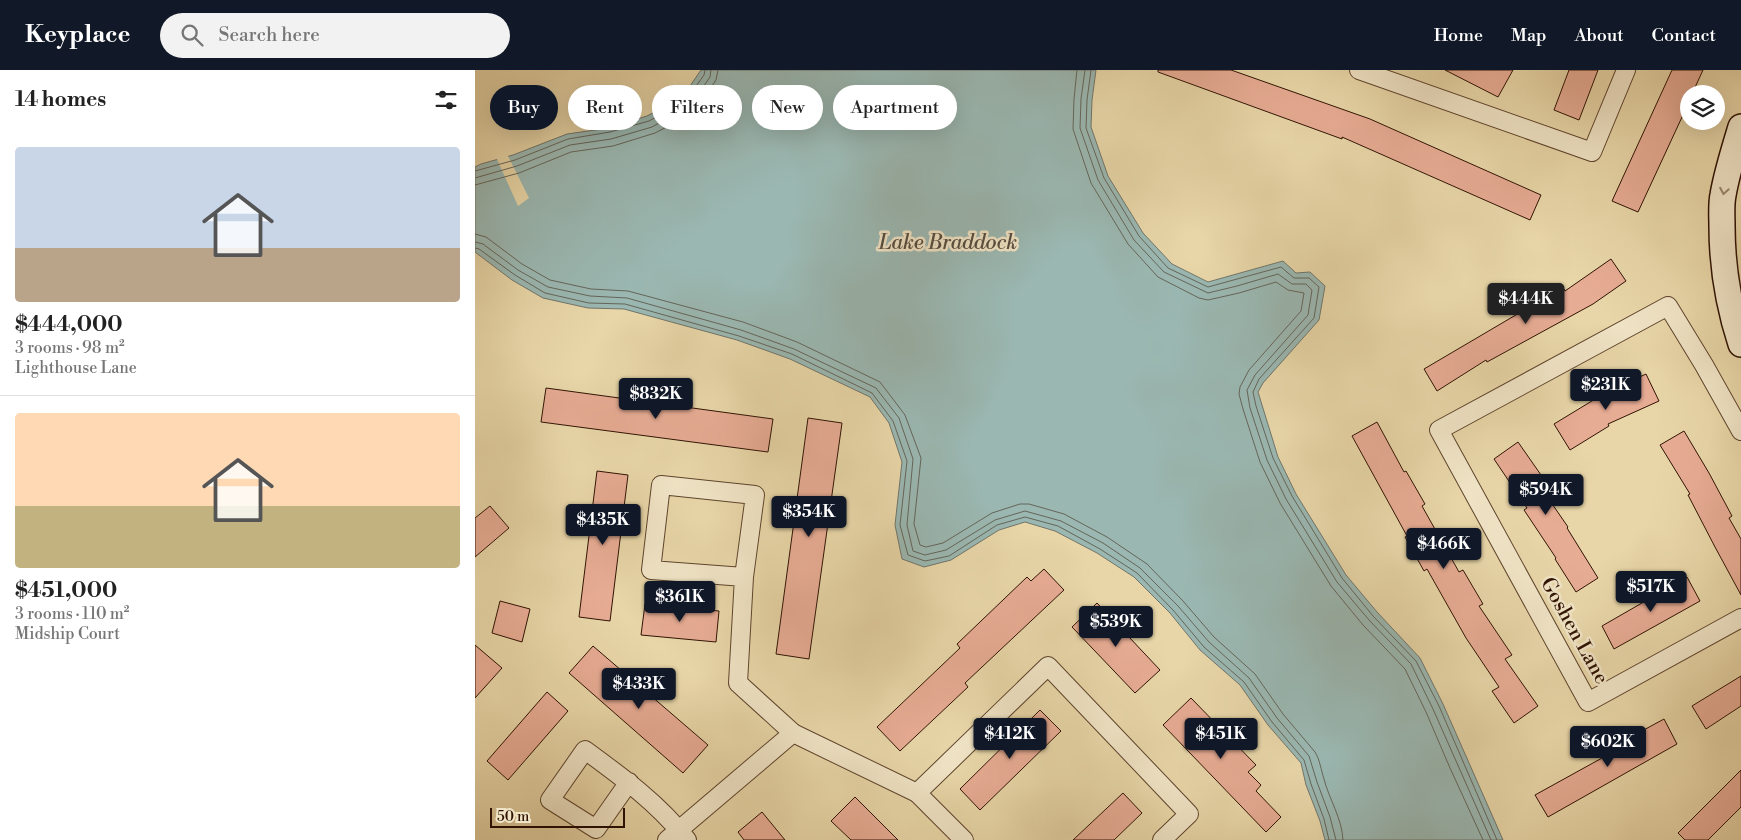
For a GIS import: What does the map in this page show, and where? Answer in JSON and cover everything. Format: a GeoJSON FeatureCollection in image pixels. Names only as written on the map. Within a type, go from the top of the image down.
{"type":"FeatureCollection","features":[{"type":"Feature","properties":{"kind":"street"},"geometry":{"type":"LineString","coordinates":[[1359,70],[1592,152],[1626,70]]}},
{"type":"Feature","properties":{"kind":"street"},"geometry":{"type":"LineString","coordinates":[[1741,128],[1730,160],[1723,197],[1722,230],[1723,267],[1730,309],[1741,344]]}},
{"type":"Feature","properties":{"kind":"street","name":"Goshen Lane"},"geometry":{"type":"LineString","coordinates":[[1741,431],[1668,306],[1439,430],[1588,702],[1741,618]]}},
{"type":"Feature","properties":{"kind":"street"},"geometry":{"type":"LineString","coordinates":[[744,577],[651,570],[661,485],[755,495],[744,577],[738,683],[793,733],[917,792],[964,840]]}},
{"type":"Feature","properties":{"kind":"street"},"geometry":{"type":"LineString","coordinates":[[917,792],[1049,666],[1189,814],[1162,840]]}},
{"type":"Feature","properties":{"kind":"street"},"geometry":{"type":"LineString","coordinates":[[629,782],[596,829],[550,800],[585,750],[629,782],[678,836],[793,733]]}},
{"type":"Feature","properties":{"kind":"water","name":"Lake Braddock"},"geometry":{"type":"Polygon","coordinates":[[[701,70],[1096,70],[1091,127],[1108,176],[1143,233],[1172,264],[1208,282],[1283,261],[1296,273],[1310,272],[1325,286],[1319,320],[1263,383],[1258,392],[1278,457],[1296,494],[1346,575],[1420,658],[1443,704],[1503,840],[1325,840],[1306,785],[1301,763],[1268,725],[1240,685],[1200,650],[1170,613],[1134,577],[1097,553],[1055,531],[1025,522],[999,530],[951,560],[924,567],[902,559],[895,525],[902,462],[889,423],[870,397],[790,359],[737,340],[624,309],[588,308],[543,298],[512,280],[475,252],[475,167],[481,164],[513,155],[567,134],[595,130],[642,130],[642,118],[652,113],[652,130],[742,130],[742,85],[691,85],[701,70]]]}},
{"type":"Feature","properties":{"kind":"pier"},"geometry":{"type":"Polygon","coordinates":[[[507,154],[529,198],[518,206],[496,157],[507,154]]]}},
{"type":"Feature","properties":{"kind":"building"},"geometry":{"type":"Polygon","coordinates":[[[1158,70],[1231,70],[1370,119],[1541,195],[1530,220],[1342,137],[1342,139],[1158,72],[1158,70]]]}},
{"type":"Feature","properties":{"kind":"building"},"geometry":{"type":"Polygon","coordinates":[[[1445,70],[1513,70],[1498,97],[1445,70]]]}},
{"type":"Feature","properties":{"kind":"building"},"geometry":{"type":"Polygon","coordinates":[[[1569,70],[1598,70],[1579,120],[1554,110],[1569,70]]]}},
{"type":"Feature","properties":{"kind":"building"},"geometry":{"type":"Polygon","coordinates":[[[1672,70],[1703,70],[1696,85],[1680,85],[1680,121],[1638,212],[1612,201],[1672,70]]]}},
{"type":"Feature","properties":{"kind":"building"},"geometry":{"type":"Polygon","coordinates":[[[1611,259],[1626,281],[1593,304],[1487,362],[1486,360],[1437,391],[1424,369],[1526,309],[1564,289],[1565,291],[1611,259]]]}},
{"type":"Feature","properties":{"kind":"building"},"geometry":{"type":"Polygon","coordinates":[[[1646,374],[1659,401],[1608,424],[1609,426],[1570,450],[1554,424],[1605,393],[1646,374]]]}},
{"type":"Feature","properties":{"kind":"building"},"geometry":{"type":"Polygon","coordinates":[[[546,388],[773,419],[768,452],[541,422],[546,388]]]}},
{"type":"Feature","properties":{"kind":"building"},"geometry":{"type":"Polygon","coordinates":[[[808,418],[842,423],[809,659],[776,654],[808,418]]]}},
{"type":"Feature","properties":{"kind":"building"},"geometry":{"type":"Polygon","coordinates":[[[1377,422],[1404,472],[1406,471],[1425,504],[1422,506],[1459,572],[1463,570],[1483,604],[1479,606],[1512,655],[1505,659],[1538,706],[1514,723],[1492,691],[1499,687],[1466,638],[1427,569],[1424,571],[1352,436],[1377,422]]]}},
{"type":"Feature","properties":{"kind":"building"},"geometry":{"type":"Polygon","coordinates":[[[1684,431],[1732,516],[1729,518],[1741,539],[1741,595],[1688,495],[1690,494],[1660,445],[1684,431]]]}},
{"type":"Feature","properties":{"kind":"building"},"geometry":{"type":"Polygon","coordinates":[[[1518,442],[1541,475],[1535,479],[1568,527],[1598,578],[1576,592],[1524,510],[1527,508],[1494,459],[1518,442]]]}},
{"type":"Feature","properties":{"kind":"building"},"geometry":{"type":"Polygon","coordinates":[[[597,471],[628,475],[610,621],[579,617],[597,471]]]}},
{"type":"Feature","properties":{"kind":"building"},"geometry":{"type":"Polygon","coordinates":[[[490,506],[509,528],[475,557],[475,518],[490,506]]]}},
{"type":"Feature","properties":{"kind":"building"},"geometry":{"type":"Polygon","coordinates":[[[1044,569],[1064,590],[965,683],[968,687],[900,751],[877,727],[960,648],[957,644],[1027,577],[1031,581],[1044,569]]]}},
{"type":"Feature","properties":{"kind":"building"},"geometry":{"type":"Polygon","coordinates":[[[1687,577],[1700,601],[1614,649],[1602,626],[1687,577]]]}},
{"type":"Feature","properties":{"kind":"building"},"geometry":{"type":"Polygon","coordinates":[[[500,601],[530,609],[522,642],[492,633],[500,601]]]}},
{"type":"Feature","properties":{"kind":"building"},"geometry":{"type":"Polygon","coordinates":[[[1097,603],[1160,670],[1135,693],[1072,627],[1097,603]]]}},
{"type":"Feature","properties":{"kind":"building"},"geometry":{"type":"Polygon","coordinates":[[[645,604],[719,611],[716,642],[641,635],[645,604]]]}},
{"type":"Feature","properties":{"kind":"building"},"geometry":{"type":"Polygon","coordinates":[[[475,645],[502,668],[475,698],[475,645]]]}},
{"type":"Feature","properties":{"kind":"building"},"geometry":{"type":"Polygon","coordinates":[[[593,646],[708,745],[683,773],[569,673],[593,646]]]}},
{"type":"Feature","properties":{"kind":"building"},"geometry":{"type":"Polygon","coordinates":[[[1741,676],[1741,706],[1706,729],[1692,706],[1741,676]]]}},
{"type":"Feature","properties":{"kind":"building"},"geometry":{"type":"Polygon","coordinates":[[[547,692],[568,711],[508,780],[487,761],[547,692]]]}},
{"type":"Feature","properties":{"kind":"building"},"geometry":{"type":"Polygon","coordinates":[[[1191,698],[1256,765],[1248,772],[1261,785],[1256,791],[1281,817],[1266,832],[1163,725],[1191,698]]]}},
{"type":"Feature","properties":{"kind":"building"},"geometry":{"type":"Polygon","coordinates":[[[1040,710],[1061,731],[980,810],[960,789],[1040,710]]]}},
{"type":"Feature","properties":{"kind":"building"},"geometry":{"type":"Polygon","coordinates":[[[1664,719],[1677,744],[1548,817],[1535,795],[1631,742],[1629,738],[1664,719]]]}},
{"type":"Feature","properties":{"kind":"building"},"geometry":{"type":"Polygon","coordinates":[[[1741,770],[1741,807],[1708,840],[1685,840],[1678,833],[1741,770]]]}},
{"type":"Feature","properties":{"kind":"building"},"geometry":{"type":"Polygon","coordinates":[[[1123,793],[1142,813],[1114,840],[1073,840],[1123,793]]]}},
{"type":"Feature","properties":{"kind":"building"},"geometry":{"type":"Polygon","coordinates":[[[855,797],[898,840],[851,840],[831,821],[855,797]]]}},
{"type":"Feature","properties":{"kind":"building"},"geometry":{"type":"Polygon","coordinates":[[[762,812],[785,840],[744,840],[738,832],[762,812]]]}}]}
